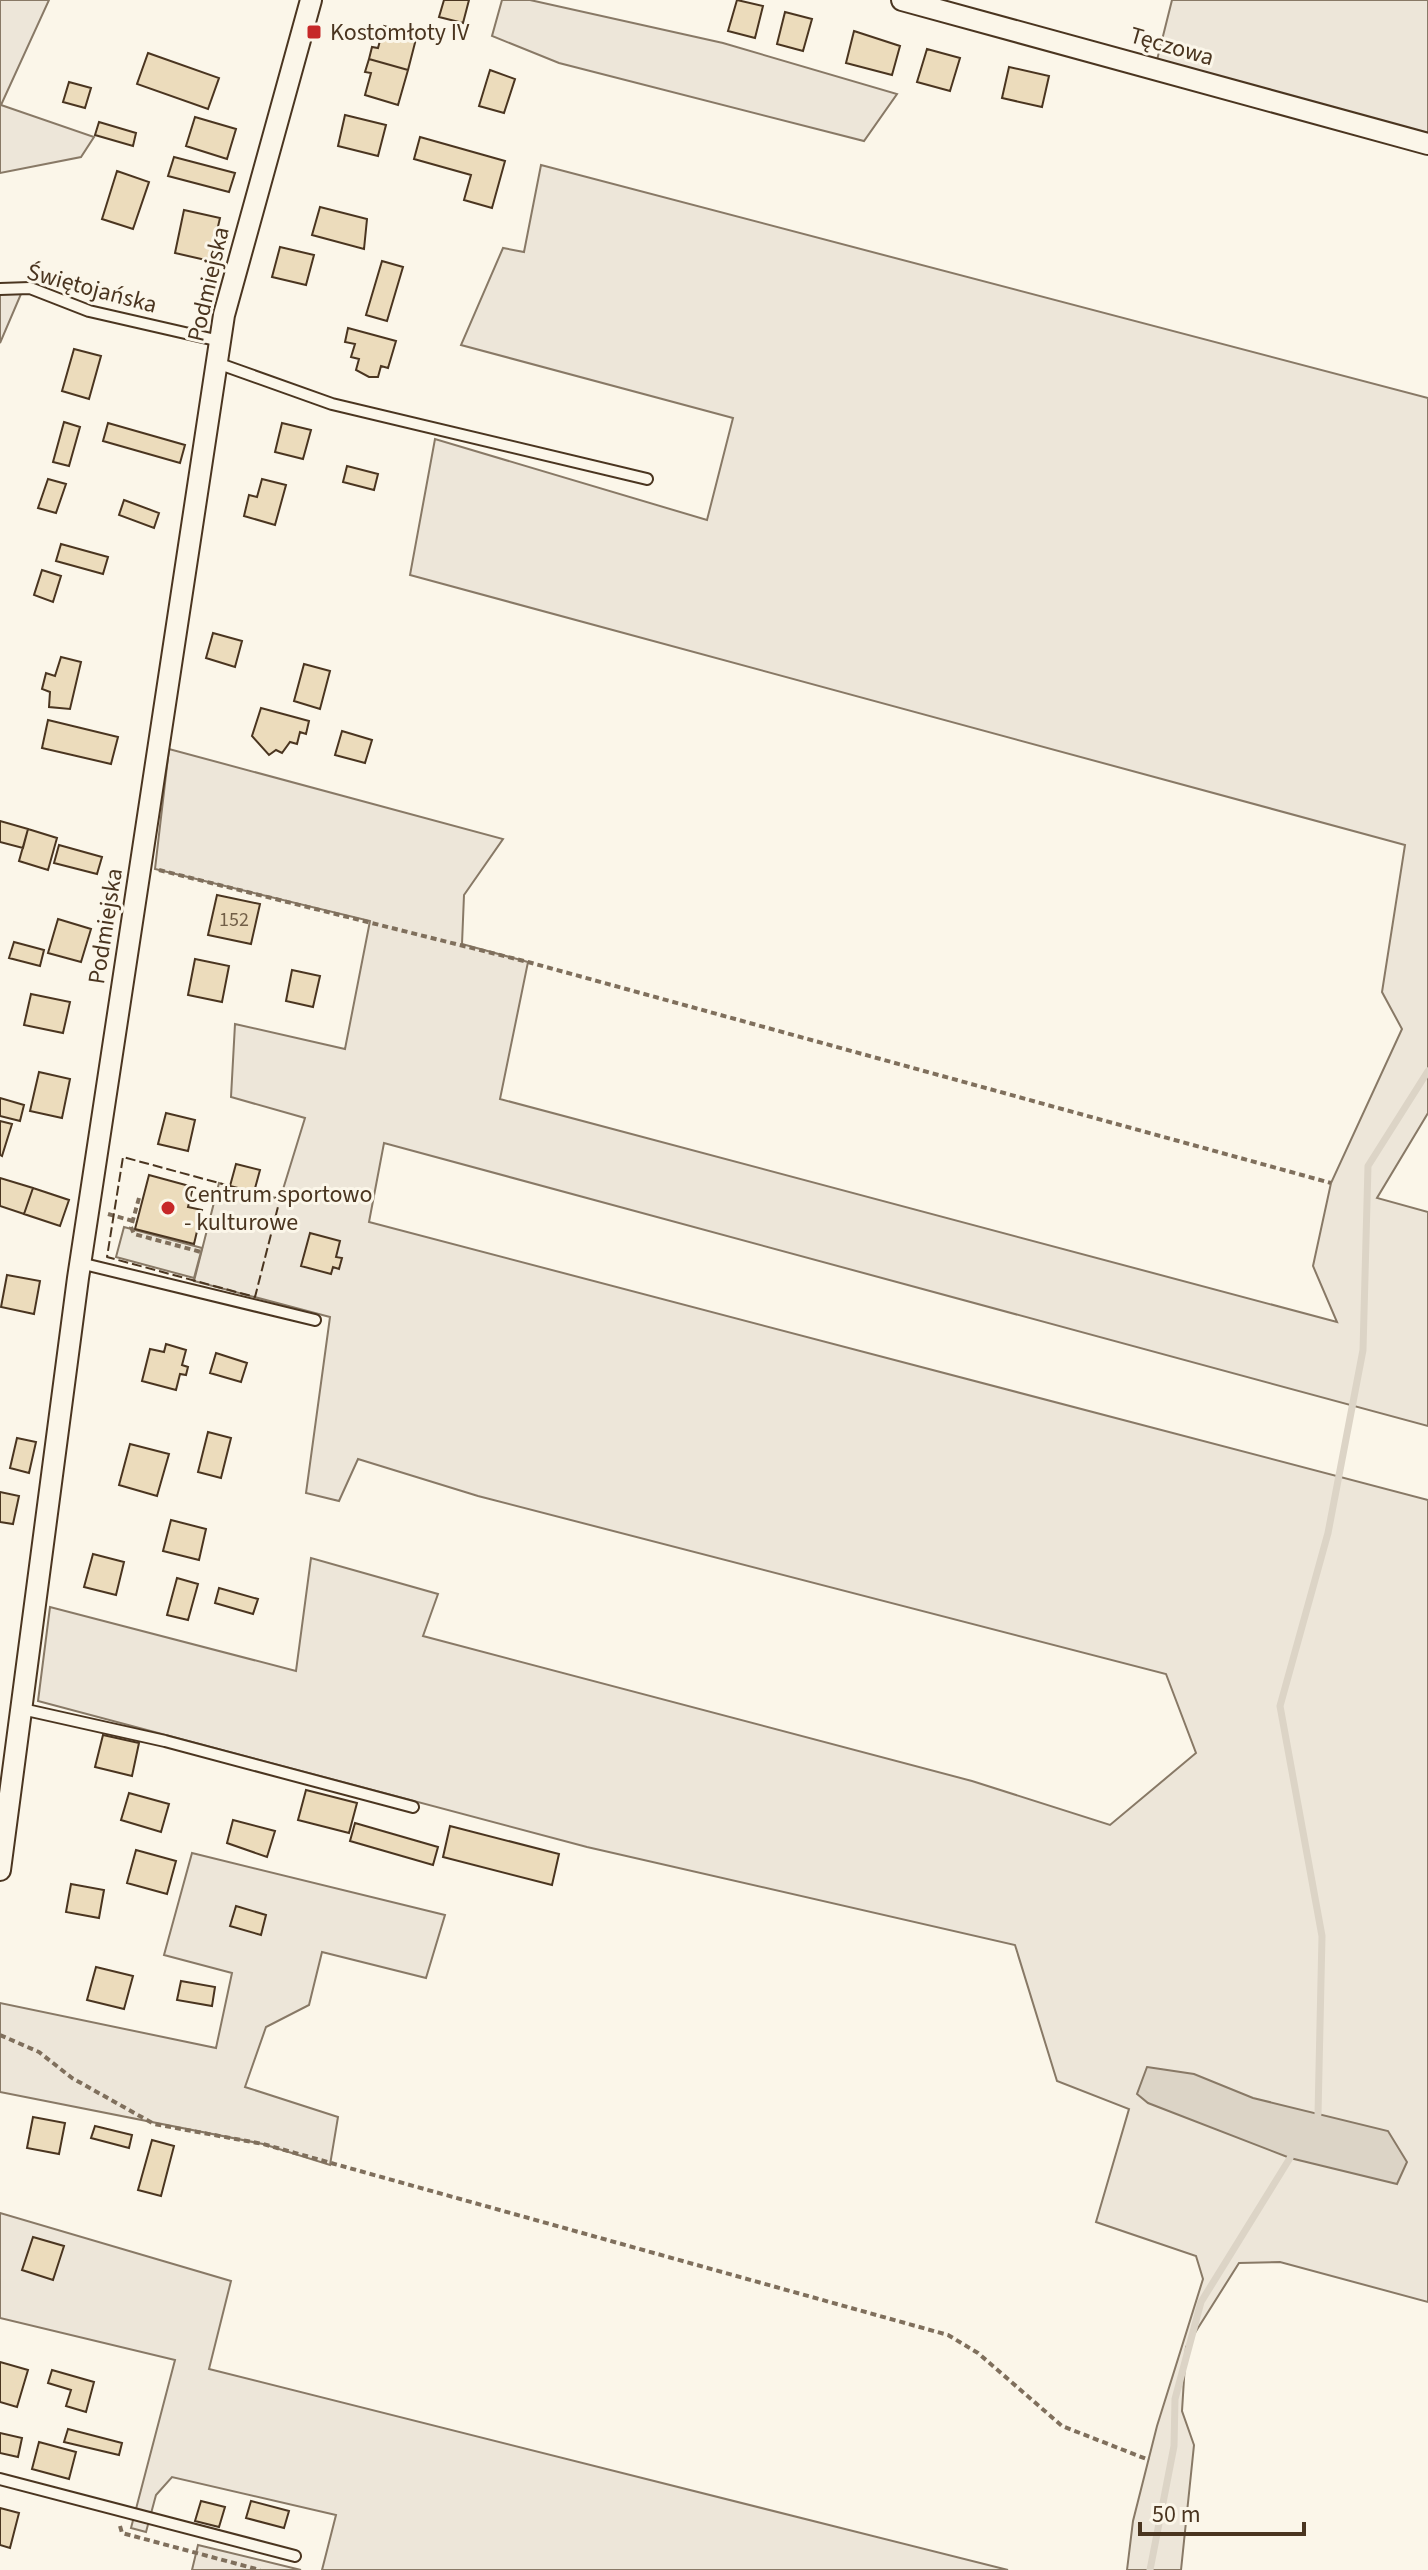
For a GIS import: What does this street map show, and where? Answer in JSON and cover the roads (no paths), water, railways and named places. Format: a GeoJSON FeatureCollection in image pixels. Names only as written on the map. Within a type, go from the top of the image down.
{"type":"FeatureCollection","features":[{"type":"Feature","properties":{"kind":"street","name":"Podmiejska"},"geometry":{"type":"LineString","coordinates":[[0,1870],[80,1263],[224,315],[311,0]]}},
{"type":"Feature","properties":{"kind":"street","name":"Tęczowa"},"geometry":{"type":"LineString","coordinates":[[902,0],[1428,144]]}},
{"type":"Feature","properties":{"kind":"lane","name":"Świętojańska"},"geometry":{"type":"LineString","coordinates":[[0,289],[30,288],[89,311],[220,341]]}},
{"type":"Feature","properties":{"kind":"lane"},"geometry":{"type":"LineString","coordinates":[[217,363],[332,404],[647,479]]}},
{"type":"Feature","properties":{"kind":"lane"},"geometry":{"type":"LineString","coordinates":[[80,1263],[315,1320]]}},
{"type":"Feature","properties":{"kind":"lane"},"geometry":{"type":"LineString","coordinates":[[22,1709],[165,1741],[413,1807]]}},
{"type":"Feature","properties":{"kind":"lane"},"geometry":{"type":"LineString","coordinates":[[0,2479],[295,2556]]}},
{"type":"Feature","properties":{"kind":"waterway"},"geometry":{"type":"LineString","coordinates":[[1318,2114],[1322,1936],[1280,1706],[1328,1533],[1363,1350],[1368,1166],[1428,1071]]}},
{"type":"Feature","properties":{"kind":"waterway"},"geometry":{"type":"LineString","coordinates":[[1150,2570],[1174,2446],[1175,2399],[1201,2302],[1290,2158]]}},
{"type":"Feature","properties":{"kind":"place","name":"Kostomłoty IV"},"geometry":{"type":"Point","coordinates":[314,32]}},
{"type":"Feature","properties":{"kind":"place","name":"Centrum sportowo - kulturowe"},"geometry":{"type":"Point","coordinates":[168,1208]}}]}
